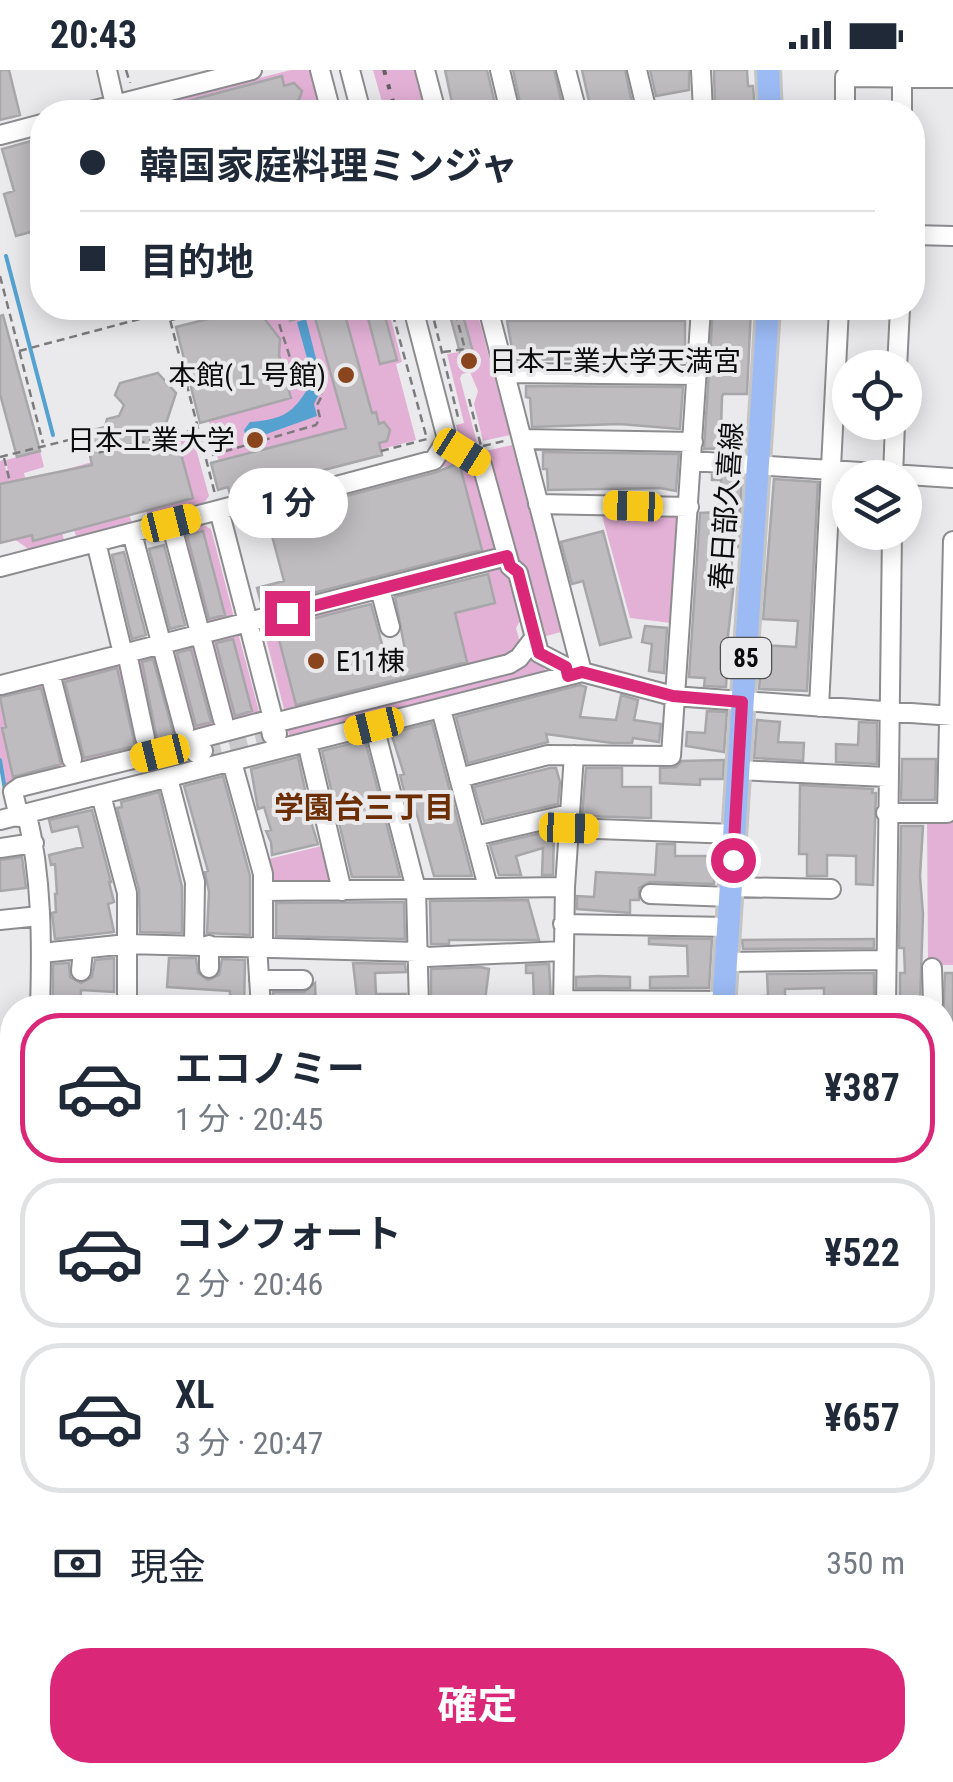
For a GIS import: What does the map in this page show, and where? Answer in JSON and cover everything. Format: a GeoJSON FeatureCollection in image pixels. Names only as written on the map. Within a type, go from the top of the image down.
{"type":"FeatureCollection","features":[{"type":"Feature","properties":{"kind":"main road"},"geometry":{"type":"LineString","coordinates":[[768,70],[769,100]]}},
{"type":"Feature","properties":{"kind":"main road","name":"春日部久喜線"},"geometry":{"type":"LineString","coordinates":[[724,995],[767,320]]}},
{"type":"Feature","properties":{"kind":"street"},"geometry":{"type":"LineString","coordinates":[[107,70],[114,100]]}},
{"type":"Feature","properties":{"kind":"street"},"geometry":{"type":"LineString","coordinates":[[131,100],[208,76],[252,70]]}},
{"type":"Feature","properties":{"kind":"street"},"geometry":{"type":"LineString","coordinates":[[320,70],[328,100]]}},
{"type":"Feature","properties":{"kind":"street"},"geometry":{"type":"LineString","coordinates":[[350,70],[358,100]]}},
{"type":"Feature","properties":{"kind":"street"},"geometry":{"type":"LineString","coordinates":[[425,70],[433,100]]}},
{"type":"Feature","properties":{"kind":"street"},"geometry":{"type":"LineString","coordinates":[[500,70],[507,100]]}},
{"type":"Feature","properties":{"kind":"street"},"geometry":{"type":"LineString","coordinates":[[566,70],[574,100]]}},
{"type":"Feature","properties":{"kind":"street"},"geometry":{"type":"LineString","coordinates":[[637,70],[644,100]]}},
{"type":"Feature","properties":{"kind":"street"},"geometry":{"type":"LineString","coordinates":[[701,70],[702,100]]}},
{"type":"Feature","properties":{"kind":"street"},"geometry":{"type":"LineString","coordinates":[[845,100],[845,76],[953,78]]}},
{"type":"Feature","properties":{"kind":"street"},"geometry":{"type":"LineString","coordinates":[[902,77],[902,100]]}},
{"type":"Feature","properties":{"kind":"street"},"geometry":{"type":"LineString","coordinates":[[0,135],[30,127]]}},
{"type":"Feature","properties":{"kind":"street"},"geometry":{"type":"LineString","coordinates":[[925,235],[953,236]]}},
{"type":"Feature","properties":{"kind":"street"},"geometry":{"type":"LineString","coordinates":[[0,567],[248,502],[258,507],[434,460],[445,442],[416,320]]}},
{"type":"Feature","properties":{"kind":"street"},"geometry":{"type":"LineString","coordinates":[[491,320],[538,504],[575,674]]}},
{"type":"Feature","properties":{"kind":"street"},"geometry":{"type":"LineString","coordinates":[[459,778],[548,754],[671,756],[700,320]]}},
{"type":"Feature","properties":{"kind":"street"},"geometry":{"type":"LineString","coordinates":[[820,707],[838,320]]}},
{"type":"Feature","properties":{"kind":"street"},"geometry":{"type":"LineString","coordinates":[[898,350],[899,320]]}},
{"type":"Feature","properties":{"kind":"street"},"geometry":{"type":"LineString","coordinates":[[505,374],[697,376]]}},
{"type":"Feature","properties":{"kind":"street"},"geometry":{"type":"LineString","coordinates":[[522,439],[692,451],[760,466],[830,470]]}},
{"type":"Feature","properties":{"kind":"street"},"geometry":{"type":"LineString","coordinates":[[445,442],[482,464],[510,566],[518,572],[539,653],[575,674],[673,696],[951,716]]}},
{"type":"Feature","properties":{"kind":"street"},"geometry":{"type":"LineString","coordinates":[[922,477],[953,478]]}},
{"type":"Feature","properties":{"kind":"street"},"geometry":{"type":"LineString","coordinates":[[538,504],[689,507]]}},
{"type":"Feature","properties":{"kind":"street"},"geometry":{"type":"LineString","coordinates":[[219,510],[274,738]]}},
{"type":"Feature","properties":{"kind":"street"},"geometry":{"type":"LineString","coordinates":[[171,523],[222,720]]}},
{"type":"Feature","properties":{"kind":"street"},"geometry":{"type":"LineString","coordinates":[[132,533],[194,741]]}},
{"type":"Feature","properties":{"kind":"street"},"geometry":{"type":"LineString","coordinates":[[96,542],[145,738]]}},
{"type":"Feature","properties":{"kind":"street"},"geometry":{"type":"LineString","coordinates":[[886,813],[948,813],[953,542]]}},
{"type":"Feature","properties":{"kind":"street"},"geometry":{"type":"LineString","coordinates":[[886,995],[892,550]]}},
{"type":"Feature","properties":{"kind":"street"},"geometry":{"type":"LineString","coordinates":[[1,685],[507,556]]}},
{"type":"Feature","properties":{"kind":"street"},"geometry":{"type":"LineString","coordinates":[[380,588],[390,627]]}},
{"type":"Feature","properties":{"kind":"street"},"geometry":{"type":"LineString","coordinates":[[15,817],[232,762],[274,738],[509,664],[519,658],[535,637]]}},
{"type":"Feature","properties":{"kind":"street"},"geometry":{"type":"LineString","coordinates":[[50,673],[72,759]]}},
{"type":"Feature","properties":{"kind":"street"},"geometry":{"type":"LineString","coordinates":[[274,738],[307,742],[575,674]]}},
{"type":"Feature","properties":{"kind":"street"},"geometry":{"type":"LineString","coordinates":[[441,708],[488,887]]}},
{"type":"Feature","properties":{"kind":"street"},"geometry":{"type":"LineString","coordinates":[[40,995],[42,954],[34,843],[15,817],[14,792],[20,787],[269,720],[274,738]]}},
{"type":"Feature","properties":{"kind":"street"},"geometry":{"type":"LineString","coordinates":[[374,726],[416,890],[419,995]]}},
{"type":"Feature","properties":{"kind":"street"},"geometry":{"type":"LineString","coordinates":[[307,742],[342,891]]}},
{"type":"Feature","properties":{"kind":"street"},"geometry":{"type":"LineString","coordinates":[[563,995],[564,887],[574,755]]}},
{"type":"Feature","properties":{"kind":"street"},"geometry":{"type":"LineString","coordinates":[[232,762],[262,874],[260,995]]}},
{"type":"Feature","properties":{"kind":"street"},"geometry":{"type":"LineString","coordinates":[[738,770],[887,777]]}},
{"type":"Feature","properties":{"kind":"street"},"geometry":{"type":"LineString","coordinates":[[168,778],[195,882],[202,945],[209,968]]}},
{"type":"Feature","properties":{"kind":"street"},"geometry":{"type":"LineString","coordinates":[[102,795],[127,894],[127,995]]}},
{"type":"Feature","properties":{"kind":"street"},"geometry":{"type":"LineString","coordinates":[[475,836],[569,821],[735,834]]}},
{"type":"Feature","properties":{"kind":"street"},"geometry":{"type":"LineString","coordinates":[[0,848],[34,843]]}},
{"type":"Feature","properties":{"kind":"street"},"geometry":{"type":"LineString","coordinates":[[263,891],[564,887]]}},
{"type":"Feature","properties":{"kind":"street"},"geometry":{"type":"LineString","coordinates":[[650,894],[831,888]]}},
{"type":"Feature","properties":{"kind":"street"},"geometry":{"type":"LineString","coordinates":[[0,920],[39,916]]}},
{"type":"Feature","properties":{"kind":"street"},"geometry":{"type":"LineString","coordinates":[[564,924],[729,927]]}},
{"type":"Feature","properties":{"kind":"street"},"geometry":{"type":"LineString","coordinates":[[42,954],[127,944],[418,952],[426,957],[563,951]]}},
{"type":"Feature","properties":{"kind":"street"},"geometry":{"type":"LineString","coordinates":[[82,971],[83,949]]}},
{"type":"Feature","properties":{"kind":"street"},"geometry":{"type":"LineString","coordinates":[[726,962],[886,960]]}},
{"type":"Feature","properties":{"kind":"street"},"geometry":{"type":"LineString","coordinates":[[932,968],[933,995]]}},
{"type":"Feature","properties":{"kind":"street"},"geometry":{"type":"LineString","coordinates":[[259,980],[303,980]]}},
{"type":"Feature","properties":{"kind":"path"},"geometry":{"type":"LineString","coordinates":[[0,276],[43,442]]}},
{"type":"Feature","properties":{"kind":"path"},"geometry":{"type":"LineString","coordinates":[[19,351],[128,320]]}},
{"type":"Feature","properties":{"kind":"path"},"geometry":{"type":"LineString","coordinates":[[170,320],[219,510]]}},
{"type":"Feature","properties":{"kind":"path"},"geometry":{"type":"LineString","coordinates":[[212,455],[316,425],[320,418],[317,405],[324,394],[301,381],[290,362],[278,320]]}},
{"type":"Feature","properties":{"kind":"path"},"geometry":{"type":"LineString","coordinates":[[381,451],[426,440],[394,320]]}},
{"type":"Feature","properties":{"kind":"path"},"geometry":{"type":"LineString","coordinates":[[442,352],[465,350],[457,320]]}},
{"type":"Feature","properties":{"kind":"path"},"geometry":{"type":"LineString","coordinates":[[469,399],[481,447],[522,439]]}},
{"type":"Feature","properties":{"kind":"path"},"geometry":{"type":"LineString","coordinates":[[10,482],[2,457],[93,434],[98,453],[198,428]]}},
{"type":"Feature","properties":{"kind":"shaded area"},"geometry":{"type":"Polygon","coordinates":[[[291,70],[315,70],[310,72],[317,100],[284,100],[279,84],[216,100],[172,100],[291,70]]]}},
{"type":"Feature","properties":{"kind":"shaded area"},"geometry":{"type":"Polygon","coordinates":[[[373,70],[414,70],[422,100],[382,100],[373,70]]]}},
{"type":"Feature","properties":{"kind":"shaded area"},"geometry":{"type":"Polygon","coordinates":[[[235,320],[335,320],[368,434],[221,471],[187,333],[235,320]]]}},
{"type":"Feature","properties":{"kind":"shaded area"},"geometry":{"type":"Polygon","coordinates":[[[342,320],[391,320],[402,362],[396,364],[416,440],[378,450],[342,320]]]}},
{"type":"Feature","properties":{"kind":"shaded area"},"geometry":{"type":"Polygon","coordinates":[[[464,320],[479,320],[510,435],[483,441],[474,404],[478,391],[470,372],[460,378],[477,443],[466,445],[460,441],[456,425],[464,423],[447,354],[472,350],[464,320]]]}},
{"type":"Feature","properties":{"kind":"shaded area"},"geometry":{"type":"Polygon","coordinates":[[[192,434],[209,496],[200,509],[150,522],[145,506],[128,511],[133,526],[77,541],[60,471],[192,434]]]}},
{"type":"Feature","properties":{"kind":"shaded area"},"geometry":{"type":"Polygon","coordinates":[[[512,445],[561,632],[546,636],[529,575],[513,563],[476,453],[512,445]]]}},
{"type":"Feature","properties":{"kind":"shaded area"},"geometry":{"type":"Polygon","coordinates":[[[40,451],[44,467],[24,473],[26,482],[56,507],[65,544],[28,553],[27,548],[8,535],[0,543],[0,461],[3,460],[10,482],[6,460],[40,451]]]}},
{"type":"Feature","properties":{"kind":"shaded area"},"geometry":{"type":"Polygon","coordinates":[[[446,452],[479,467],[501,548],[484,559],[459,463],[393,480],[446,452]]]}},
{"type":"Feature","properties":{"kind":"shaded area"},"geometry":{"type":"Polygon","coordinates":[[[601,512],[678,516],[671,623],[630,618],[601,512]]]}},
{"type":"Feature","properties":{"kind":"shaded area"},"geometry":{"type":"Polygon","coordinates":[[[200,523],[211,529],[235,621],[203,629],[177,529],[200,523]]]}},
{"type":"Feature","properties":{"kind":"shaded area"},"geometry":{"type":"Polygon","coordinates":[[[498,566],[509,573],[522,617],[516,628],[521,646],[515,654],[469,669],[455,614],[495,603],[487,569],[498,566]]]}},
{"type":"Feature","properties":{"kind":"shaded area","name":"E11棟"},"geometry":{"type":"Polygon","coordinates":[[[350,605],[372,694],[286,717],[263,627],[350,605]]]}},
{"type":"Feature","properties":{"kind":"shaded area"},"geometry":{"type":"Polygon","coordinates":[[[237,629],[261,719],[19,783],[8,805],[0,760],[0,689],[118,661],[140,745],[131,657],[237,629]]]}},
{"type":"Feature","properties":{"kind":"shaded area"},"geometry":{"type":"Polygon","coordinates":[[[529,655],[543,664],[546,673],[290,739],[287,727],[529,655]]]}},
{"type":"Feature","properties":{"kind":"shaded area"},"geometry":{"type":"Polygon","coordinates":[[[953,816],[953,965],[928,965],[927,817],[953,816]]]}},
{"type":"Feature","properties":{"kind":"shaded area"},"geometry":{"type":"Polygon","coordinates":[[[325,845],[335,881],[331,885],[271,882],[269,859],[325,845]]]}},
{"type":"Feature","properties":{"kind":"water"},"geometry":{"type":"Polygon","coordinates":[[[306,320],[323,386],[314,404],[317,416],[247,441],[244,430],[250,422],[288,412],[313,380],[297,322],[306,320]]]}},
{"type":"Feature","properties":{"kind":"building"},"geometry":{"type":"Polygon","coordinates":[[[0,70],[9,70],[20,115],[0,120],[0,70]]]}},
{"type":"Feature","properties":{"kind":"building"},"geometry":{"type":"Polygon","coordinates":[[[445,70],[487,70],[494,100],[451,100],[445,70]]]}},
{"type":"Feature","properties":{"kind":"building"},"geometry":{"type":"Polygon","coordinates":[[[513,70],[554,70],[561,100],[519,100],[513,70]]]}},
{"type":"Feature","properties":{"kind":"building"},"geometry":{"type":"Polygon","coordinates":[[[582,70],[625,70],[631,100],[589,100],[582,70]]]}},
{"type":"Feature","properties":{"kind":"building"},"geometry":{"type":"Polygon","coordinates":[[[650,70],[689,70],[689,90],[656,96],[650,70]]]}},
{"type":"Feature","properties":{"kind":"building"},"geometry":{"type":"Polygon","coordinates":[[[714,70],[747,70],[754,100],[715,100],[714,70]]]}},
{"type":"Feature","properties":{"kind":"building"},"geometry":{"type":"Polygon","coordinates":[[[282,76],[284,86],[294,83],[302,91],[299,100],[191,100],[282,76]]]}},
{"type":"Feature","properties":{"kind":"building"},"geometry":{"type":"Polygon","coordinates":[[[30,141],[30,232],[16,236],[4,194],[14,191],[2,149],[30,141]]]}},
{"type":"Feature","properties":{"kind":"building"},"geometry":{"type":"Polygon","coordinates":[[[3,315],[40,451],[17,457],[0,394],[3,315]]]}},
{"type":"Feature","properties":{"kind":"building"},"geometry":{"type":"Polygon","coordinates":[[[204,320],[265,320],[280,339],[279,355],[291,398],[200,423],[176,327],[204,320]]]}},
{"type":"Feature","properties":{"kind":"building"},"geometry":{"type":"Polygon","coordinates":[[[316,320],[346,320],[372,413],[376,412],[379,424],[384,422],[390,430],[387,441],[379,443],[382,455],[230,494],[228,487],[218,490],[211,463],[346,428],[316,320]]]}},
{"type":"Feature","properties":{"kind":"building"},"geometry":{"type":"Polygon","coordinates":[[[369,320],[386,320],[397,360],[380,364],[369,320]]]}},
{"type":"Feature","properties":{"kind":"building"},"geometry":{"type":"Polygon","coordinates":[[[451,320],[464,320],[477,367],[465,371],[451,320]]]}},
{"type":"Feature","properties":{"kind":"building"},"geometry":{"type":"Polygon","coordinates":[[[712,320],[750,320],[747,394],[722,397],[721,430],[745,431],[744,448],[704,449],[712,320]]]}},
{"type":"Feature","properties":{"kind":"building"},"geometry":{"type":"Polygon","coordinates":[[[507,321],[685,321],[685,360],[669,360],[669,356],[622,359],[622,355],[597,354],[575,355],[575,359],[514,360],[507,321]]]}},
{"type":"Feature","properties":{"kind":"building"},"geometry":{"type":"Polygon","coordinates":[[[158,373],[176,393],[158,448],[178,443],[193,498],[33,541],[32,535],[0,543],[0,484],[92,465],[85,432],[105,427],[107,419],[119,416],[124,405],[115,395],[120,383],[158,373]]]}},
{"type":"Feature","properties":{"kind":"building"},"geometry":{"type":"Polygon","coordinates":[[[526,386],[683,387],[680,429],[619,424],[532,427],[526,386]]]}},
{"type":"Feature","properties":{"kind":"building"},"geometry":{"type":"Polygon","coordinates":[[[543,452],[679,454],[676,491],[548,490],[543,452]]]}},
{"type":"Feature","properties":{"kind":"building"},"geometry":{"type":"Polygon","coordinates":[[[460,466],[482,550],[262,606],[257,588],[284,581],[267,517],[460,466]]]}},
{"type":"Feature","properties":{"kind":"building"},"geometry":{"type":"Polygon","coordinates":[[[712,475],[742,477],[738,547],[733,547],[730,583],[734,583],[724,670],[726,687],[704,686],[705,678],[689,677],[700,513],[719,512],[721,480],[712,480],[712,475]]]}},
{"type":"Feature","properties":{"kind":"building"},"geometry":{"type":"Polygon","coordinates":[[[774,479],[818,482],[807,691],[759,689],[763,645],[796,647],[798,621],[763,619],[774,479]]]}},
{"type":"Feature","properties":{"kind":"building"},"geometry":{"type":"Polygon","coordinates":[[[203,531],[225,615],[209,619],[187,535],[203,531]]]}},
{"type":"Feature","properties":{"kind":"building"},"geometry":{"type":"Polygon","coordinates":[[[603,531],[631,637],[600,645],[583,581],[572,584],[561,542],[603,531]]]}},
{"type":"Feature","properties":{"kind":"building"},"geometry":{"type":"Polygon","coordinates":[[[164,545],[185,625],[170,629],[149,549],[164,545]]]}},
{"type":"Feature","properties":{"kind":"building"},"geometry":{"type":"Polygon","coordinates":[[[124,552],[146,635],[132,639],[112,555],[124,552]]]}},
{"type":"Feature","properties":{"kind":"building"},"geometry":{"type":"Polygon","coordinates":[[[488,574],[495,603],[455,613],[467,662],[296,705],[276,628],[371,604],[385,655],[405,650],[395,597],[488,574]]]}},
{"type":"Feature","properties":{"kind":"building"},"geometry":{"type":"Polygon","coordinates":[[[645,626],[667,628],[664,673],[649,671],[652,644],[642,642],[645,626]]]}},
{"type":"Feature","properties":{"kind":"building"},"geometry":{"type":"Polygon","coordinates":[[[233,639],[252,711],[235,716],[216,643],[233,639]]]}},
{"type":"Feature","properties":{"kind":"building"},"geometry":{"type":"Polygon","coordinates":[[[191,649],[211,722],[196,726],[177,653],[191,649]]]}},
{"type":"Feature","properties":{"kind":"building"},"geometry":{"type":"Polygon","coordinates":[[[153,659],[174,736],[157,740],[142,662],[153,659]]]}},
{"type":"Feature","properties":{"kind":"building"},"geometry":{"type":"Polygon","coordinates":[[[117,668],[135,746],[84,758],[65,682],[117,668]]]}},
{"type":"Feature","properties":{"kind":"building"},"geometry":{"type":"Polygon","coordinates":[[[580,685],[586,687],[580,717],[616,720],[621,695],[638,700],[634,720],[661,724],[659,742],[633,738],[632,743],[612,743],[546,734],[548,742],[468,763],[456,717],[580,685]]]}},
{"type":"Feature","properties":{"kind":"building"},"geometry":{"type":"Polygon","coordinates":[[[41,688],[61,764],[13,777],[0,697],[41,688]]]}},
{"type":"Feature","properties":{"kind":"building"},"geometry":{"type":"Polygon","coordinates":[[[707,711],[727,712],[724,752],[686,746],[687,732],[705,733],[707,711]]]}},
{"type":"Feature","properties":{"kind":"building"},"geometry":{"type":"Polygon","coordinates":[[[757,720],[780,722],[778,742],[804,743],[803,761],[754,758],[757,720]]]}},
{"type":"Feature","properties":{"kind":"building"},"geometry":{"type":"Polygon","coordinates":[[[859,722],[877,723],[877,764],[836,762],[836,744],[858,745],[859,722]]]}},
{"type":"Feature","properties":{"kind":"building"},"geometry":{"type":"Polygon","coordinates":[[[432,723],[472,876],[434,876],[410,794],[405,795],[400,775],[404,774],[391,733],[432,723]]]}},
{"type":"Feature","properties":{"kind":"building"},"geometry":{"type":"Polygon","coordinates":[[[365,740],[400,877],[352,877],[322,751],[365,740]]]}},
{"type":"Feature","properties":{"kind":"building"},"geometry":{"type":"Polygon","coordinates":[[[298,757],[306,794],[303,796],[318,844],[272,855],[266,831],[271,830],[264,807],[258,809],[251,769],[298,757]]]}},
{"type":"Feature","properties":{"kind":"building"},"geometry":{"type":"Polygon","coordinates":[[[902,759],[936,759],[935,800],[901,800],[902,759]]]}},
{"type":"Feature","properties":{"kind":"building"},"geometry":{"type":"Polygon","coordinates":[[[724,760],[723,779],[700,779],[700,785],[660,783],[660,768],[676,767],[682,761],[724,760]]]}},
{"type":"Feature","properties":{"kind":"building"},"geometry":{"type":"Polygon","coordinates":[[[556,768],[560,782],[558,804],[484,821],[474,787],[556,768]]]}},
{"type":"Feature","properties":{"kind":"building"},"geometry":{"type":"Polygon","coordinates":[[[586,768],[622,768],[622,787],[651,787],[651,818],[582,816],[586,768]]]}},
{"type":"Feature","properties":{"kind":"building"},"geometry":{"type":"Polygon","coordinates":[[[223,776],[250,876],[250,935],[207,933],[208,871],[184,786],[223,776]]]}},
{"type":"Feature","properties":{"kind":"building"},"geometry":{"type":"Polygon","coordinates":[[[800,785],[873,789],[872,793],[876,793],[873,885],[856,884],[856,856],[827,855],[827,876],[807,876],[807,854],[799,854],[800,785]]]}},
{"type":"Feature","properties":{"kind":"building"},"geometry":{"type":"Polygon","coordinates":[[[159,792],[182,887],[182,933],[140,932],[139,890],[117,808],[122,807],[121,802],[159,792]]]}},
{"type":"Feature","properties":{"kind":"building"},"geometry":{"type":"Polygon","coordinates":[[[92,810],[111,882],[114,902],[108,904],[114,932],[55,939],[55,864],[51,865],[49,855],[83,847],[78,826],[52,832],[49,820],[92,810]]]}},
{"type":"Feature","properties":{"kind":"building"},"geometry":{"type":"Polygon","coordinates":[[[901,826],[923,826],[920,995],[900,995],[900,973],[905,973],[904,948],[899,948],[901,826]]]}},
{"type":"Feature","properties":{"kind":"building"},"geometry":{"type":"Polygon","coordinates":[[[554,830],[553,875],[542,875],[543,848],[516,856],[521,875],[499,875],[490,845],[554,830]]]}},
{"type":"Feature","properties":{"kind":"building"},"geometry":{"type":"Polygon","coordinates":[[[657,844],[675,844],[675,856],[715,856],[714,884],[650,882],[639,888],[639,900],[630,900],[630,913],[577,909],[577,896],[594,897],[596,872],[655,875],[657,844]]]}},
{"type":"Feature","properties":{"kind":"building"},"geometry":{"type":"Polygon","coordinates":[[[22,857],[26,888],[0,891],[0,860],[22,857]]]}},
{"type":"Feature","properties":{"kind":"building"},"geometry":{"type":"Polygon","coordinates":[[[528,900],[539,940],[449,940],[449,944],[431,944],[430,901],[528,900]]]}},
{"type":"Feature","properties":{"kind":"building"},"geometry":{"type":"Polygon","coordinates":[[[404,902],[405,939],[276,936],[276,903],[404,902]]]}},
{"type":"Feature","properties":{"kind":"building"},"geometry":{"type":"Polygon","coordinates":[[[649,938],[712,939],[709,988],[650,988],[650,977],[688,976],[687,946],[649,944],[649,938]]]}},
{"type":"Feature","properties":{"kind":"building"},"geometry":{"type":"Polygon","coordinates":[[[874,939],[874,948],[743,949],[742,940],[874,939]]]}},
{"type":"Feature","properties":{"kind":"building"},"geometry":{"type":"Polygon","coordinates":[[[114,958],[114,992],[81,990],[81,995],[53,995],[53,964],[69,963],[70,977],[81,983],[92,977],[95,960],[114,958]]]}},
{"type":"Feature","properties":{"kind":"building"},"geometry":{"type":"Polygon","coordinates":[[[169,958],[196,958],[198,973],[208,980],[219,975],[222,959],[245,960],[244,995],[167,987],[169,958]]]}},
{"type":"Feature","properties":{"kind":"building"},"geometry":{"type":"Polygon","coordinates":[[[353,963],[405,964],[406,972],[375,973],[376,994],[406,995],[357,995],[353,963]]]}},
{"type":"Feature","properties":{"kind":"building"},"geometry":{"type":"Polygon","coordinates":[[[549,964],[551,995],[534,995],[533,973],[526,973],[526,965],[549,964]]]}},
{"type":"Feature","properties":{"kind":"building"},"geometry":{"type":"Polygon","coordinates":[[[431,969],[489,969],[486,995],[431,995],[431,969]]]}},
{"type":"Feature","properties":{"kind":"building"},"geometry":{"type":"Polygon","coordinates":[[[874,973],[874,995],[824,995],[824,988],[785,989],[785,995],[768,995],[767,974],[874,973]]]}},
{"type":"Feature","properties":{"kind":"building"},"geometry":{"type":"Polygon","coordinates":[[[945,973],[953,973],[953,995],[944,995],[945,973]]]}},
{"type":"Feature","properties":{"kind":"building"},"geometry":{"type":"Polygon","coordinates":[[[576,977],[630,977],[630,988],[576,988],[576,977]]]}},
{"type":"Feature","properties":{"kind":"building"},"geometry":{"type":"Polygon","coordinates":[[[315,983],[315,995],[273,995],[273,992],[304,992],[315,983]]]}},
{"type":"Feature","properties":{"kind":"waterway"},"geometry":{"type":"LineString","coordinates":[[6,256],[53,435]]}},
{"type":"Feature","properties":{"kind":"waterway"},"geometry":{"type":"LineString","coordinates":[[0,760],[5,790]]}},
{"type":"Feature","properties":{"kind":"tunnel"},"geometry":{"type":"LineString","coordinates":[[203,751],[263,736]]}},
{"type":"Feature","properties":{"kind":"railway"},"geometry":{"type":"LineString","coordinates":[[384,70],[393,100]]}},
{"type":"Feature","properties":{"kind":"place","name":"日本工業大学天満宮"},"geometry":{"type":"Point","coordinates":[469,361]}},
{"type":"Feature","properties":{"kind":"place","name":"本館(１号館)"},"geometry":{"type":"Point","coordinates":[346,375]}},
{"type":"Feature","properties":{"kind":"place","name":"日本工業大学"},"geometry":{"type":"Point","coordinates":[255,440]}},
{"type":"Feature","properties":{"kind":"place","name":"E11棟"},"geometry":{"type":"Point","coordinates":[316,661]}},
{"type":"Feature","properties":{"kind":"district","name":"学園台三丁目"},"geometry":{"type":"Point","coordinates":[364,808]}},
{"type":"Feature","properties":{"kind":"route"},"geometry":{"type":"LineString","coordinates":[[287,613],[507,556],[510,566],[518,572],[539,653],[566,667],[568,676],[582,672],[673,696],[742,702],[733,860]]}}]}
